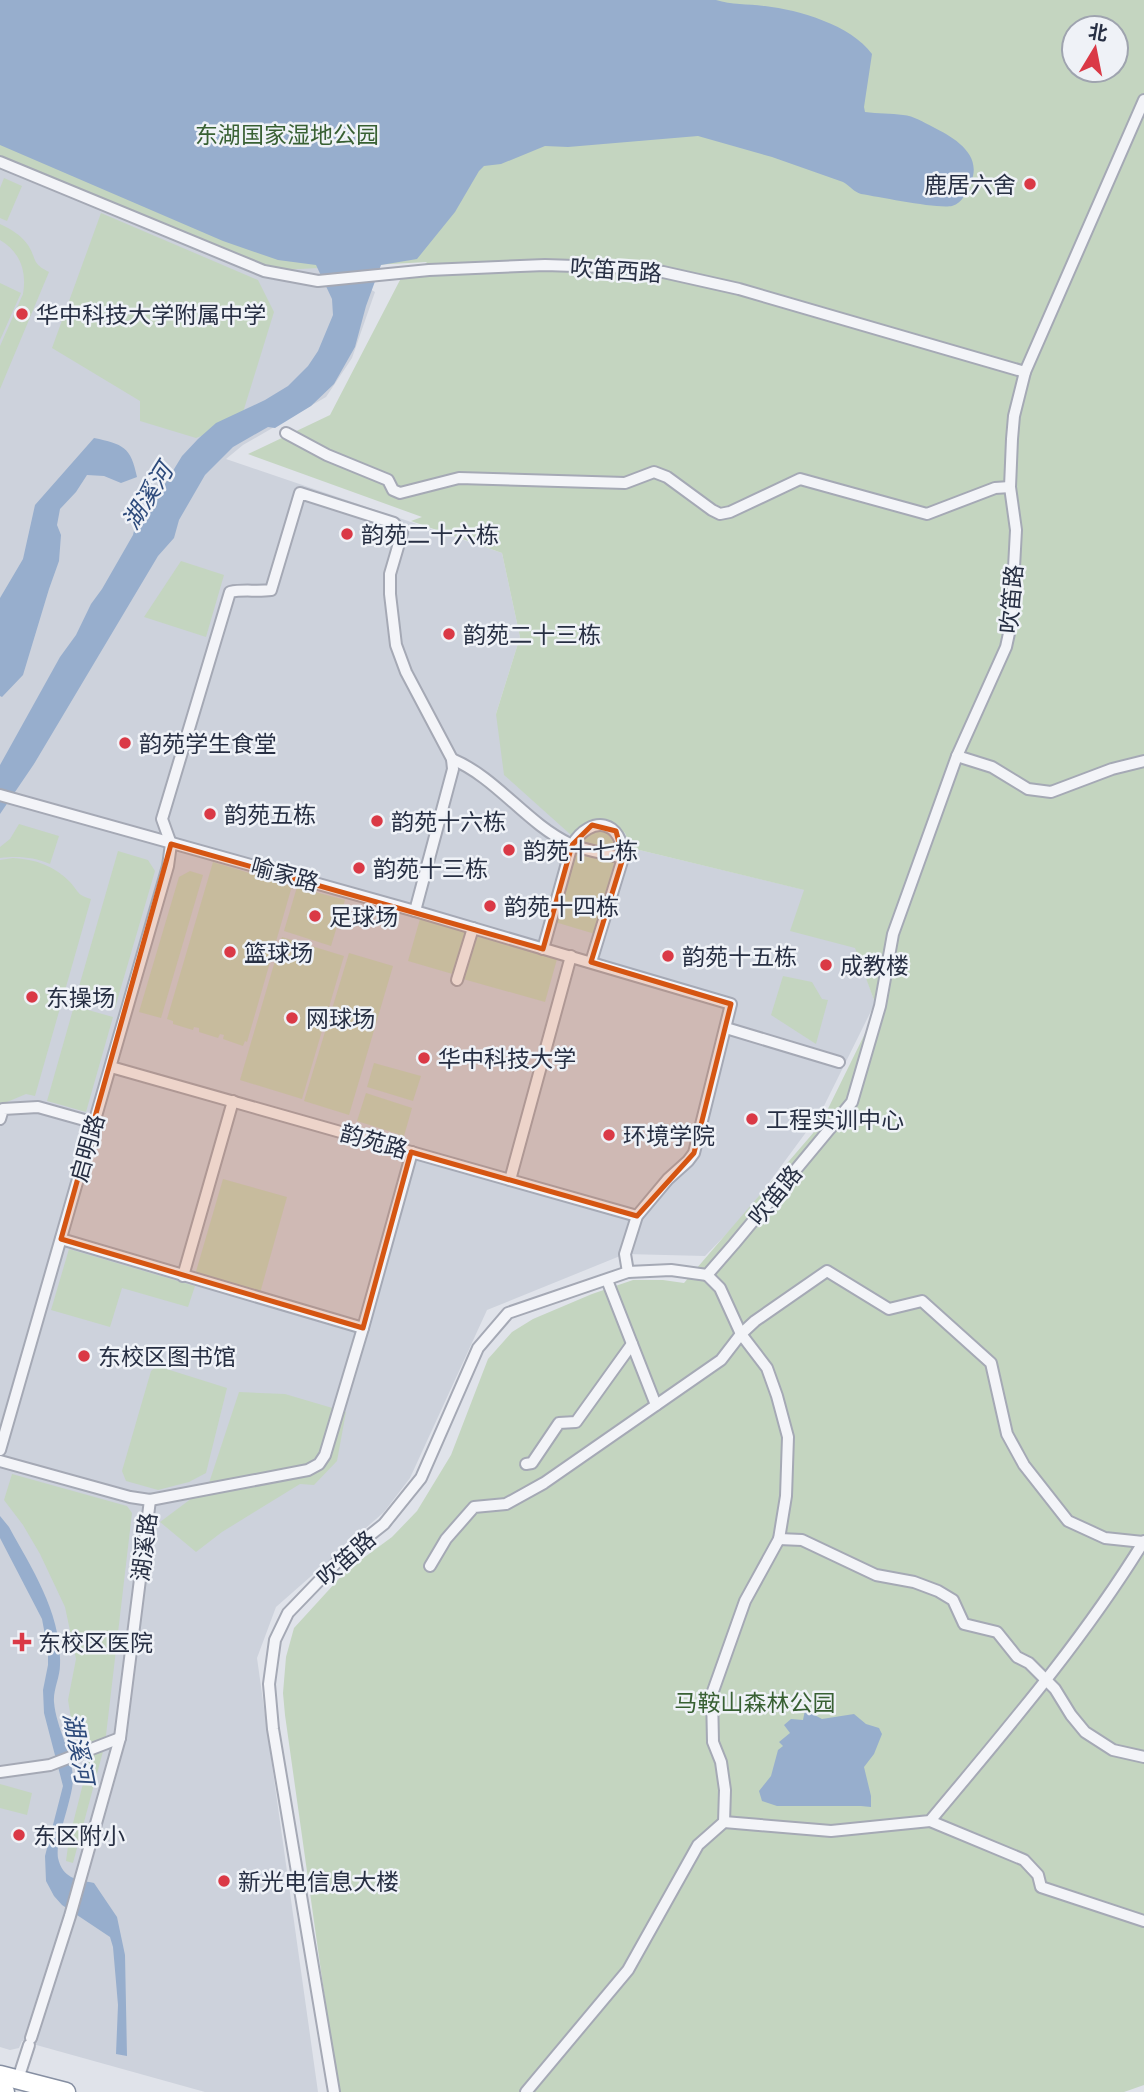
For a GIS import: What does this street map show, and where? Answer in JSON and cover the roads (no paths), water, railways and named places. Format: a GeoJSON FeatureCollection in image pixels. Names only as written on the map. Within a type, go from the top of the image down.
{"type":"FeatureCollection","features":[{"type":"Feature","properties":{"kind":"highway"},"geometry":{"type":"LineString","coordinates":[[6,2084],[66,2092]]}},
{"type":"Feature","properties":{"kind":"street","name":"吹笛路"},"geometry":{"type":"LineString","coordinates":[[334,2092],[273,1729],[269,1684],[275,1640],[288,1613],[341,1558],[384,1524],[421,1478],[478,1348],[508,1312],[628,1272],[671,1270],[707,1275],[852,1102],[880,1006],[893,934],[957,755],[1006,647],[1011,624],[1016,530],[1010,487],[1014,416],[1025,372],[1144,100]]}},
{"type":"Feature","properties":{"kind":"street","name":"吹笛西路"},"geometry":{"type":"LineString","coordinates":[[0,162],[264,271],[318,281],[384,274],[545,265],[634,268],[715,282],[1025,372]]}},
{"type":"Feature","properties":{"kind":"street"},"geometry":{"type":"LineString","coordinates":[[286,433],[327,455],[388,480],[393,490],[400,493],[459,478],[625,483],[653,472],[667,477],[720,514],[730,512],[800,479],[927,514],[995,488],[1010,487]]}},
{"type":"Feature","properties":{"kind":"street"},"geometry":{"type":"LineString","coordinates":[[172,844],[162,819],[230,592],[243,589],[257,592],[271,590],[300,493],[394,523],[402,534],[390,574],[396,645],[406,672],[452,759],[453,769],[415,911]]}},
{"type":"Feature","properties":{"kind":"street"},"geometry":{"type":"LineString","coordinates":[[957,755],[992,767],[1028,789],[1051,792],[1112,769],[1144,761]]}},
{"type":"Feature","properties":{"kind":"street"},"geometry":{"type":"LineString","coordinates":[[452,759],[469,766],[544,828],[572,845],[623,858]]}},
{"type":"Feature","properties":{"kind":"street","name":"喻家路"},"geometry":{"type":"LineString","coordinates":[[0,795],[731,1003],[726,1028]]}},
{"type":"Feature","properties":{"kind":"street"},"geometry":{"type":"LineString","coordinates":[[543,949],[572,845],[580,832],[592,825],[606,826],[616,831],[623,843],[623,858],[591,962]]}},
{"type":"Feature","properties":{"kind":"street","name":"启明路"},"geometry":{"type":"LineString","coordinates":[[0,1450],[111,1067],[172,844]]}},
{"type":"Feature","properties":{"kind":"street"},"geometry":{"type":"LineString","coordinates":[[457,980],[473,928]]}},
{"type":"Feature","properties":{"kind":"street"},"geometry":{"type":"LineString","coordinates":[[510,1180],[571,957]]}},
{"type":"Feature","properties":{"kind":"street"},"geometry":{"type":"LineString","coordinates":[[628,1272],[625,1254],[637,1216],[694,1153],[726,1028],[839,1062]]}},
{"type":"Feature","properties":{"kind":"street","name":"韵苑路"},"geometry":{"type":"LineString","coordinates":[[111,1067],[637,1216]]}},
{"type":"Feature","properties":{"kind":"street"},"geometry":{"type":"LineString","coordinates":[[183,1276],[233,1101]]}},
{"type":"Feature","properties":{"kind":"street"},"geometry":{"type":"LineString","coordinates":[[0,1119],[3,1108],[38,1107],[95,1123]]}},
{"type":"Feature","properties":{"kind":"street","name":"湖溪路"},"geometry":{"type":"LineString","coordinates":[[6,2084],[30,2042],[70,1916],[120,1738],[150,1500],[308,1470],[319,1464],[325,1455],[363,1328],[412,1152]]}},
{"type":"Feature","properties":{"kind":"street"},"geometry":{"type":"LineString","coordinates":[[61,1239],[363,1328]]}},
{"type":"Feature","properties":{"kind":"street"},"geometry":{"type":"LineString","coordinates":[[430,1566],[446,1539],[474,1507],[506,1504],[544,1483],[721,1360],[755,1321],[827,1271],[889,1309],[922,1301],[990,1363],[1007,1434],[1024,1465],[1069,1521],[1105,1538],[1144,1542],[1046,1681],[930,1821]]}},
{"type":"Feature","properties":{"kind":"street"},"geometry":{"type":"LineString","coordinates":[[707,1275],[720,1288],[741,1334],[767,1368],[788,1437],[786,1496],[779,1539],[745,1601],[712,1694],[713,1742],[725,1790],[724,1822]]}},
{"type":"Feature","properties":{"kind":"street"},"geometry":{"type":"LineString","coordinates":[[607,1280],[656,1405]]}},
{"type":"Feature","properties":{"kind":"street"},"geometry":{"type":"LineString","coordinates":[[526,1464],[532,1463],[559,1423],[576,1422],[632,1345]]}},
{"type":"Feature","properties":{"kind":"street"},"geometry":{"type":"LineString","coordinates":[[0,1461],[118,1494],[150,1500]]}},
{"type":"Feature","properties":{"kind":"street"},"geometry":{"type":"LineString","coordinates":[[779,1539],[802,1541],[876,1575],[914,1582],[938,1591],[953,1600],[964,1624],[997,1632],[1017,1657],[1029,1663],[1055,1689],[1085,1732],[1113,1749],[1144,1757]]}},
{"type":"Feature","properties":{"kind":"street"},"geometry":{"type":"LineString","coordinates":[[0,1772],[50,1765],[120,1738]]}},
{"type":"Feature","properties":{"kind":"street"},"geometry":{"type":"LineString","coordinates":[[526,2092],[628,1970],[698,1845],[724,1822],[831,1831],[930,1821],[1024,1860],[1038,1875],[1041,1887],[1144,1921]]}},
{"type":"Feature","properties":{"kind":"water","name":"东湖国家湿地公园"},"geometry":{"type":"Polygon","coordinates":[[[0,0],[716,0],[778,8],[808,15],[838,27],[863,44],[872,54],[865,112],[907,116],[941,131],[957,141],[970,155],[974,172],[962,199],[952,206],[945,206],[861,194],[843,182],[772,157],[698,136],[568,147],[545,146],[501,164],[484,166],[455,212],[417,259],[381,265],[355,347],[334,384],[311,406],[275,428],[268,427],[233,447],[205,475],[179,520],[174,538],[158,556],[34,764],[0,814],[0,765],[60,657],[76,635],[91,604],[133,535],[137,518],[154,502],[182,456],[216,423],[288,386],[308,366],[318,351],[333,315],[332,299],[316,265],[278,260],[223,241],[0,145],[0,0]]]}},
{"type":"Feature","properties":{"kind":"water"},"geometry":{"type":"Polygon","coordinates":[[[94,438],[124,448],[132,459],[137,477],[121,483],[104,476],[87,475],[60,509],[57,525],[61,535],[59,561],[23,675],[2,697],[0,598],[23,559],[35,505],[94,438]]]}},
{"type":"Feature","properties":{"kind":"water"},"geometry":{"type":"Polygon","coordinates":[[[0,1516],[36,1576],[56,1628],[60,1665],[54,1702],[73,1780],[59,1841],[58,1858],[67,1874],[94,1883],[117,1917],[125,1955],[127,2056],[116,2054],[118,2005],[110,1937],[62,1905],[46,1881],[45,1856],[63,1786],[44,1713],[43,1690],[48,1651],[42,1619],[0,1538],[0,1516]]]}},
{"type":"Feature","properties":{"kind":"water"},"geometry":{"type":"Polygon","coordinates":[[[805,1710],[822,1719],[854,1714],[866,1724],[879,1728],[882,1734],[874,1754],[864,1767],[871,1807],[777,1806],[762,1801],[759,1791],[771,1776],[778,1750],[783,1746],[779,1742],[790,1733],[784,1725],[791,1719],[803,1720],[805,1710]]]}},
{"type":"Feature","properties":{"kind":"place","name":"鹿居六舍"},"geometry":{"type":"Point","coordinates":[1030,184]}},
{"type":"Feature","properties":{"kind":"place","name":"华中科技大学附属中学"},"geometry":{"type":"Point","coordinates":[22,314]}},
{"type":"Feature","properties":{"kind":"place","name":"韵苑二十六栋"},"geometry":{"type":"Point","coordinates":[347,534]}},
{"type":"Feature","properties":{"kind":"place","name":"韵苑二十三栋"},"geometry":{"type":"Point","coordinates":[449,634]}},
{"type":"Feature","properties":{"kind":"place","name":"韵苑学生食堂"},"geometry":{"type":"Point","coordinates":[125,743]}},
{"type":"Feature","properties":{"kind":"place","name":"韵苑五栋"},"geometry":{"type":"Point","coordinates":[210,814]}},
{"type":"Feature","properties":{"kind":"place","name":"韵苑十六栋"},"geometry":{"type":"Point","coordinates":[377,821]}},
{"type":"Feature","properties":{"kind":"place","name":"韵苑十七栋"},"geometry":{"type":"Point","coordinates":[509,850]}},
{"type":"Feature","properties":{"kind":"place","name":"韵苑十三栋"},"geometry":{"type":"Point","coordinates":[359,868]}},
{"type":"Feature","properties":{"kind":"place","name":"韵苑十四栋"},"geometry":{"type":"Point","coordinates":[490,906]}},
{"type":"Feature","properties":{"kind":"place","name":"足球场"},"geometry":{"type":"Point","coordinates":[315,916]}},
{"type":"Feature","properties":{"kind":"place","name":"篮球场"},"geometry":{"type":"Point","coordinates":[230,952]}},
{"type":"Feature","properties":{"kind":"place","name":"韵苑十五栋"},"geometry":{"type":"Point","coordinates":[668,956]}},
{"type":"Feature","properties":{"kind":"place","name":"成教楼"},"geometry":{"type":"Point","coordinates":[826,965]}},
{"type":"Feature","properties":{"kind":"place","name":"东操场"},"geometry":{"type":"Point","coordinates":[32,997]}},
{"type":"Feature","properties":{"kind":"place","name":"网球场"},"geometry":{"type":"Point","coordinates":[292,1018]}},
{"type":"Feature","properties":{"kind":"place","name":"华中科技大学"},"geometry":{"type":"Point","coordinates":[424,1058]}},
{"type":"Feature","properties":{"kind":"place","name":"工程实训中心"},"geometry":{"type":"Point","coordinates":[752,1119]}},
{"type":"Feature","properties":{"kind":"place","name":"环境学院"},"geometry":{"type":"Point","coordinates":[609,1135]}},
{"type":"Feature","properties":{"kind":"place","name":"东校区图书馆"},"geometry":{"type":"Point","coordinates":[84,1356]}},
{"type":"Feature","properties":{"kind":"place","name":"东校区医院"},"geometry":{"type":"Point","coordinates":[22,1642]}},
{"type":"Feature","properties":{"kind":"place","name":"东区附小"},"geometry":{"type":"Point","coordinates":[19,1835]}},
{"type":"Feature","properties":{"kind":"place","name":"新光电信息大楼"},"geometry":{"type":"Point","coordinates":[224,1881]}},
{"type":"Feature","properties":{"kind":"water label","name":"湖溪河"},"geometry":{"type":"Point","coordinates":[147,496]}},
{"type":"Feature","properties":{"kind":"water label","name":"湖溪河"},"geometry":{"type":"Point","coordinates":[79,1748]}},
{"type":"Feature","properties":{"kind":"park label","name":"马鞍山森林公园"},"geometry":{"type":"Point","coordinates":[755,1702]}}]}
